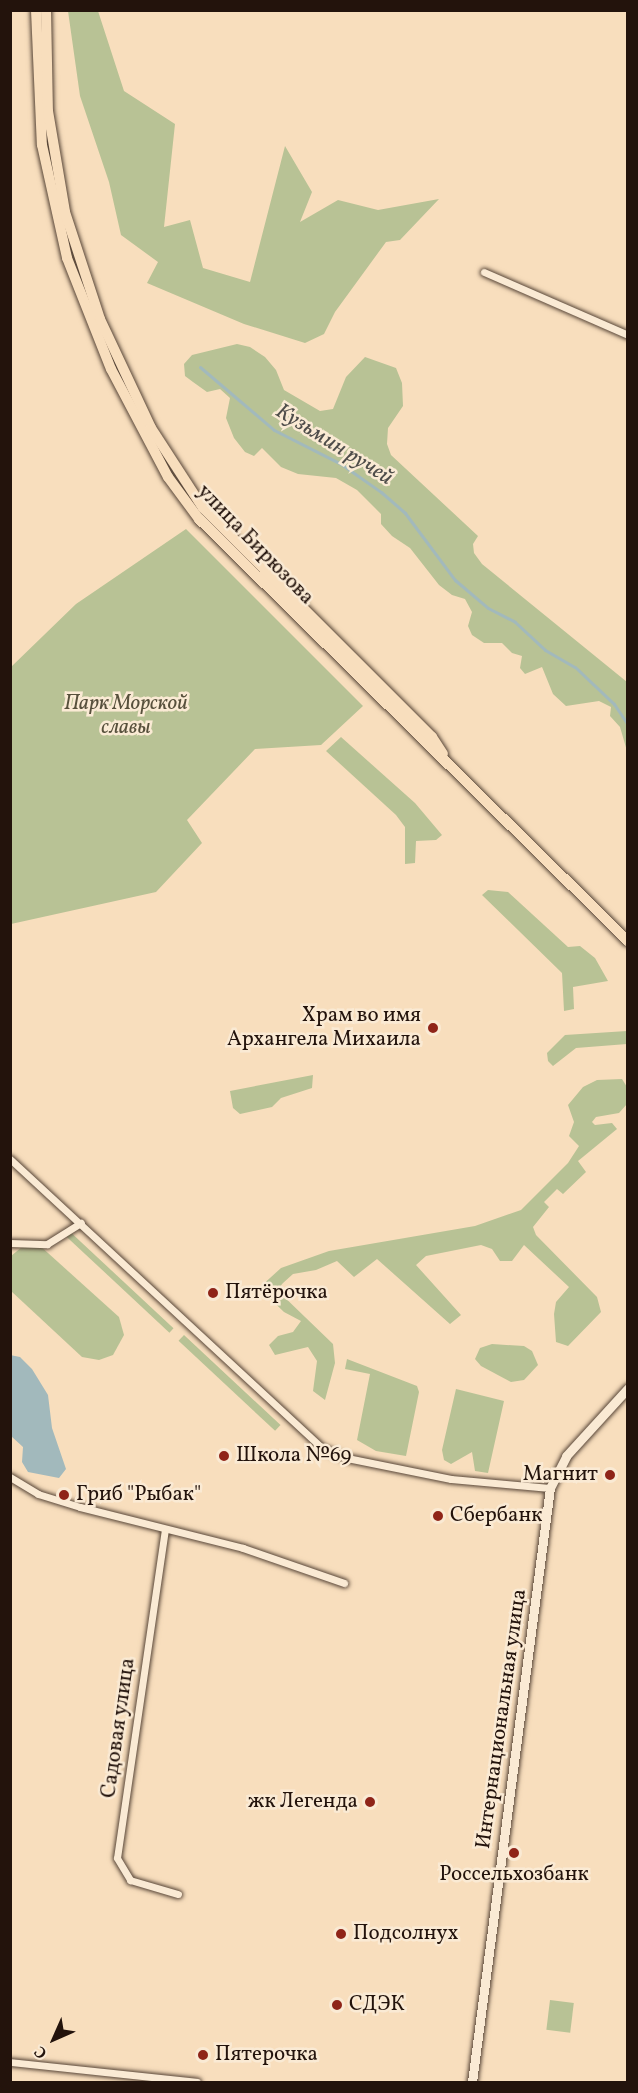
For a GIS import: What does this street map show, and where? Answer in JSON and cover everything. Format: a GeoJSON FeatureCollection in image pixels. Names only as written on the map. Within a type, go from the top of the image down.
{"type":"FeatureCollection","features":[{"type":"Feature","properties":{"kind":"main road","name":"улица Бирюзова"},"geometry":{"type":"LineString","coordinates":[[36,10],[42,145],[56,215],[88,315],[141,431],[168,477],[207,527],[425,745],[446,759],[627,941]]}},
{"type":"Feature","properties":{"kind":"main road","name":"улица Бирюзова"},"geometry":{"type":"LineString","coordinates":[[46,10],[54,157],[81,270],[124,373],[172,465],[203,508],[432,737],[446,759]]}},
{"type":"Feature","properties":{"kind":"main road","name":"Интернациональная улица"},"geometry":{"type":"LineString","coordinates":[[472,2082],[550,1488],[566,1456],[627,1388]]}},
{"type":"Feature","properties":{"kind":"street"},"geometry":{"type":"LineString","coordinates":[[484,272],[627,335]]}},
{"type":"Feature","properties":{"kind":"street"},"geometry":{"type":"LineString","coordinates":[[10,1159],[322,1448],[347,1458],[452,1479],[550,1488]]}},
{"type":"Feature","properties":{"kind":"street"},"geometry":{"type":"LineString","coordinates":[[10,1243],[47,1244],[81,1223]]}},
{"type":"Feature","properties":{"kind":"street"},"geometry":{"type":"LineString","coordinates":[[10,1477],[38,1494],[243,1548],[344,1583]]}},
{"type":"Feature","properties":{"kind":"street","name":"Садовая улица"},"geometry":{"type":"LineString","coordinates":[[165,1529],[117,1858],[130,1880],[178,1894]]}},
{"type":"Feature","properties":{"kind":"street"},"geometry":{"type":"LineString","coordinates":[[10,2062],[147,2080],[197,2082]]}},
{"type":"Feature","properties":{"kind":"green space"},"geometry":{"type":"Polygon","coordinates":[[[68,11],[98,11],[124,91],[175,124],[164,227],[190,220],[203,268],[250,282],[285,146],[312,192],[300,222],[338,200],[378,210],[439,199],[400,240],[386,242],[335,312],[324,334],[305,343],[244,324],[147,283],[158,262],[121,235],[109,182],[80,96],[68,11]]]}},
{"type":"Feature","properties":{"kind":"green space"},"geometry":{"type":"Polygon","coordinates":[[[237,344],[250,347],[265,357],[276,370],[284,390],[320,411],[333,409],[346,377],[365,357],[396,368],[402,383],[403,406],[388,428],[387,444],[391,455],[478,536],[473,544],[474,553],[482,564],[627,682],[627,751],[620,727],[610,716],[611,707],[599,701],[566,706],[553,694],[542,667],[525,674],[520,668],[522,656],[512,653],[502,643],[484,643],[472,635],[468,626],[472,612],[465,599],[452,595],[439,585],[410,548],[392,536],[381,524],[381,514],[357,490],[336,478],[298,474],[281,467],[262,448],[254,456],[245,452],[234,438],[226,418],[230,398],[220,389],[207,392],[193,382],[185,376],[184,364],[192,355],[237,344]]]}},
{"type":"Feature","properties":{"kind":"green space","name":"Парк Морской славы"},"geometry":{"type":"Polygon","coordinates":[[[186,529],[363,706],[321,745],[255,749],[187,820],[202,843],[156,892],[11,924],[11,667],[76,604],[186,529]]]}},
{"type":"Feature","properties":{"kind":"green space"},"geometry":{"type":"Polygon","coordinates":[[[341,737],[415,803],[442,835],[436,840],[416,841],[415,863],[405,864],[405,827],[396,815],[326,751],[341,737]]]}},
{"type":"Feature","properties":{"kind":"green space"},"geometry":{"type":"Polygon","coordinates":[[[488,890],[508,892],[568,947],[580,946],[595,958],[608,981],[573,987],[574,1009],[564,1011],[562,973],[482,895],[488,890]]]}},
{"type":"Feature","properties":{"kind":"green space"},"geometry":{"type":"Polygon","coordinates":[[[627,1031],[627,1044],[576,1048],[553,1066],[548,1061],[547,1053],[565,1035],[627,1031]]]}},
{"type":"Feature","properties":{"kind":"green space"},"geometry":{"type":"Polygon","coordinates":[[[313,1075],[312,1088],[281,1098],[272,1107],[240,1114],[233,1108],[230,1091],[313,1075]]]}},
{"type":"Feature","properties":{"kind":"green space"},"geometry":{"type":"Polygon","coordinates":[[[622,1079],[627,1087],[627,1104],[619,1113],[596,1117],[592,1122],[595,1125],[612,1123],[617,1129],[578,1161],[586,1172],[563,1194],[557,1189],[544,1202],[549,1207],[533,1227],[536,1235],[597,1297],[601,1312],[568,1346],[556,1342],[554,1314],[556,1302],[569,1287],[524,1245],[512,1261],[500,1261],[492,1249],[481,1245],[426,1256],[416,1265],[461,1315],[450,1324],[377,1259],[354,1277],[337,1261],[316,1270],[293,1274],[283,1283],[277,1290],[333,1344],[335,1363],[325,1400],[313,1391],[317,1361],[308,1347],[275,1355],[269,1345],[278,1336],[293,1332],[301,1321],[284,1312],[259,1288],[281,1268],[329,1251],[475,1226],[521,1210],[568,1163],[579,1146],[569,1136],[574,1122],[568,1105],[583,1087],[597,1080],[622,1079]]]}},
{"type":"Feature","properties":{"kind":"green space"},"geometry":{"type":"Polygon","coordinates":[[[66,1228],[174,1328],[169,1333],[62,1232],[66,1228]]]}},
{"type":"Feature","properties":{"kind":"green space"},"geometry":{"type":"Polygon","coordinates":[[[38,1244],[119,1317],[124,1335],[113,1355],[99,1360],[82,1357],[11,1291],[11,1256],[22,1247],[38,1244]]]}},
{"type":"Feature","properties":{"kind":"green space"},"geometry":{"type":"Polygon","coordinates":[[[184,1335],[281,1425],[275,1431],[179,1341],[184,1335]]]}},
{"type":"Feature","properties":{"kind":"green space"},"geometry":{"type":"Polygon","coordinates":[[[492,1344],[524,1346],[532,1351],[538,1365],[524,1380],[511,1382],[481,1366],[475,1359],[480,1348],[492,1344]]]}},
{"type":"Feature","properties":{"kind":"green space"},"geometry":{"type":"Polygon","coordinates":[[[347,1359],[417,1386],[419,1392],[406,1456],[376,1451],[357,1440],[370,1374],[345,1369],[347,1359]]]}},
{"type":"Feature","properties":{"kind":"green space"},"geometry":{"type":"Polygon","coordinates":[[[456,1389],[504,1401],[488,1473],[475,1471],[472,1452],[451,1464],[444,1460],[442,1450],[456,1389]]]}},
{"type":"Feature","properties":{"kind":"green space"},"geometry":{"type":"Polygon","coordinates":[[[550,2000],[574,2003],[570,2033],[546,2030],[550,2000]]]}},
{"type":"Feature","properties":{"kind":"water"},"geometry":{"type":"Polygon","coordinates":[[[10,1355],[20,1357],[32,1369],[48,1395],[52,1428],[66,1469],[59,1478],[28,1472],[22,1462],[23,1447],[11,1436],[10,1355]]]}},
{"type":"Feature","properties":{"kind":"waterway","name":"Кузьмин ручей"},"geometry":{"type":"LineString","coordinates":[[200,367],[274,430],[341,464],[381,492],[405,513],[455,580],[488,608],[515,622],[545,650],[575,667],[614,704],[628,725]]}},
{"type":"Feature","properties":{"kind":"place","name":"Храм во имя Архангела Михаила"},"geometry":{"type":"Point","coordinates":[433,1028]}},
{"type":"Feature","properties":{"kind":"place","name":"Пятёрочка"},"geometry":{"type":"Point","coordinates":[213,1293]}},
{"type":"Feature","properties":{"kind":"place","name":"Школа №69"},"geometry":{"type":"Point","coordinates":[224,1456]}},
{"type":"Feature","properties":{"kind":"place","name":"Магнит"},"geometry":{"type":"Point","coordinates":[610,1475]}},
{"type":"Feature","properties":{"kind":"place","name":"Гриб \"Рыбак\""},"geometry":{"type":"Point","coordinates":[64,1495]}},
{"type":"Feature","properties":{"kind":"place","name":"Сбербанк"},"geometry":{"type":"Point","coordinates":[438,1516]}},
{"type":"Feature","properties":{"kind":"place","name":"жк Легенда"},"geometry":{"type":"Point","coordinates":[370,1802]}},
{"type":"Feature","properties":{"kind":"place","name":"Россельхозбанк"},"geometry":{"type":"Point","coordinates":[514,1853]}},
{"type":"Feature","properties":{"kind":"place","name":"Подсолнух"},"geometry":{"type":"Point","coordinates":[341,1934]}},
{"type":"Feature","properties":{"kind":"place","name":"СДЭК"},"geometry":{"type":"Point","coordinates":[337,2005]}},
{"type":"Feature","properties":{"kind":"place","name":"Пятерочка"},"geometry":{"type":"Point","coordinates":[203,2055]}}]}
